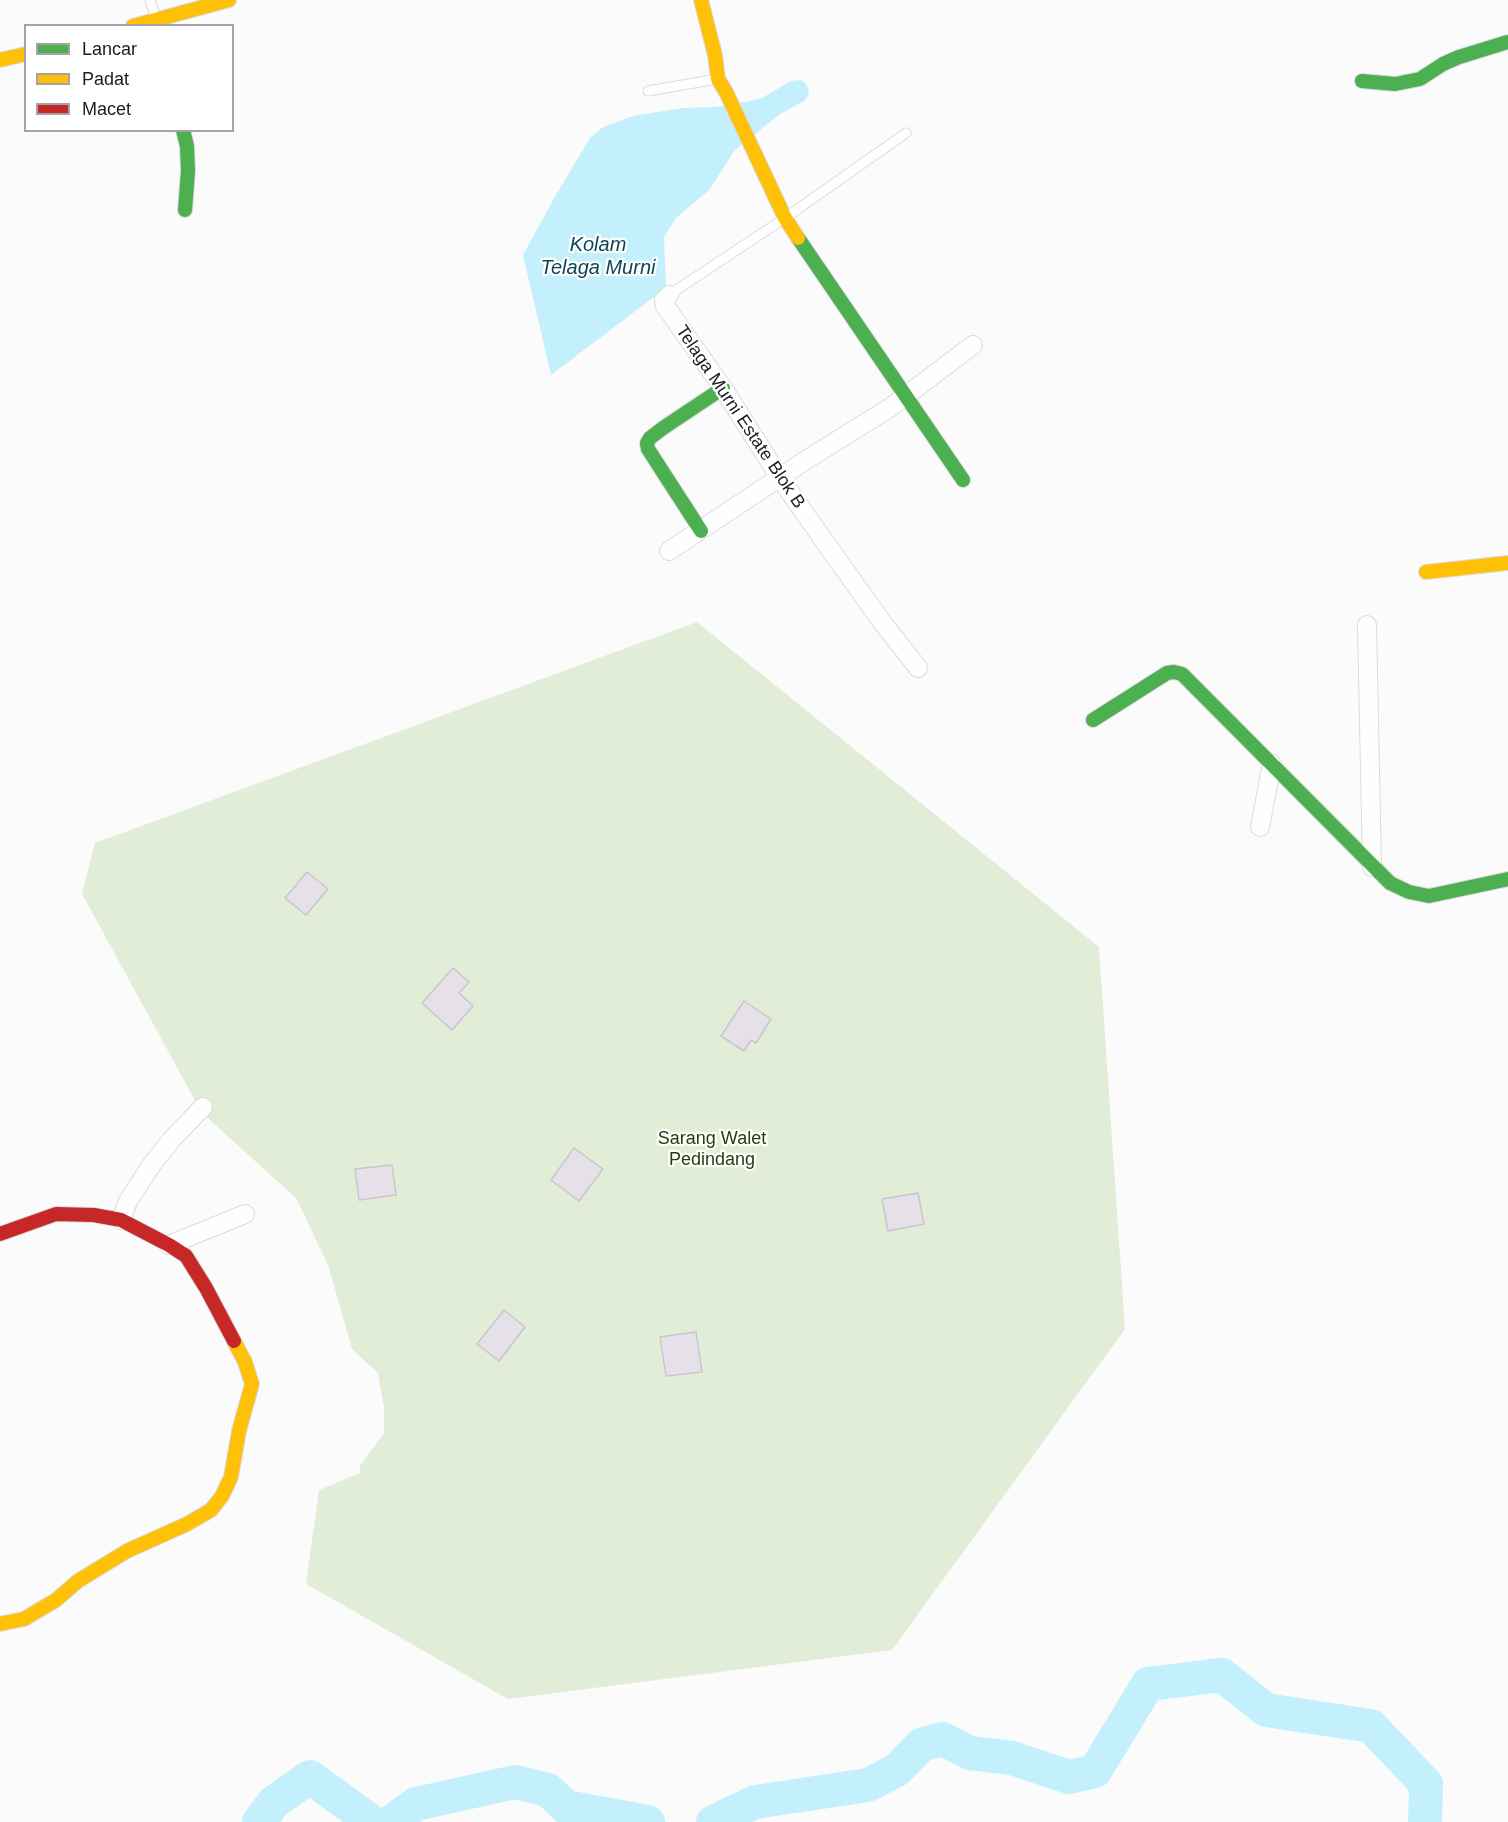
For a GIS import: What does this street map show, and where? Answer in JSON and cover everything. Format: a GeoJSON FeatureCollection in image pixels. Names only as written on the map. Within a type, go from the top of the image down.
{"type":"FeatureCollection","features":[{"type":"Feature","properties":{"kind":"street"},"geometry":{"type":"LineString","coordinates":[[138,24],[229,0]]}},
{"type":"Feature","properties":{"kind":"street"},"geometry":{"type":"LineString","coordinates":[[701,0],[715,55],[726,86],[756,159],[785,218],[963,480]]}},
{"type":"Feature","properties":{"kind":"street"},"geometry":{"type":"LineString","coordinates":[[715,0],[726,86]]}},
{"type":"Feature","properties":{"kind":"street"},"geometry":{"type":"LineString","coordinates":[[1362,81],[1395,84],[1420,79],[1443,63],[1508,42]]}},
{"type":"Feature","properties":{"kind":"street"},"geometry":{"type":"LineString","coordinates":[[0,60],[24,54]]}},
{"type":"Feature","properties":{"kind":"street"},"geometry":{"type":"LineString","coordinates":[[184,132],[187,146],[188,171],[185,210]]}},
{"type":"Feature","properties":{"kind":"street","name":"Telaga Murni Estate Blok B"},"geometry":{"type":"LineString","coordinates":[[669,295],[664,300],[665,306],[723,388],[780,478],[882,622],[918,668]]}},
{"type":"Feature","properties":{"kind":"street"},"geometry":{"type":"LineString","coordinates":[[669,551],[907,395],[973,345]]}},
{"type":"Feature","properties":{"kind":"street"},"geometry":{"type":"LineString","coordinates":[[701,531],[647,443],[663,428],[723,388]]}},
{"type":"Feature","properties":{"kind":"street"},"geometry":{"type":"LineString","coordinates":[[1426,572],[1508,563]]}},
{"type":"Feature","properties":{"kind":"street"},"geometry":{"type":"LineString","coordinates":[[1366,625],[1372,867]]}},
{"type":"Feature","properties":{"kind":"street"},"geometry":{"type":"LineString","coordinates":[[1093,720],[1167,673],[1182,674],[1390,883],[1409,892],[1428,896],[1508,879]]}},
{"type":"Feature","properties":{"kind":"street"},"geometry":{"type":"LineString","coordinates":[[1260,827],[1272,764]]}},
{"type":"Feature","properties":{"kind":"street"},"geometry":{"type":"LineString","coordinates":[[122,1220],[128,1202],[152,1164],[203,1107]]}},
{"type":"Feature","properties":{"kind":"street"},"geometry":{"type":"LineString","coordinates":[[0,1234],[56,1214],[94,1215],[122,1220],[169,1245],[186,1256],[206,1288],[245,1362],[252,1383],[239,1431],[231,1477],[222,1496],[211,1510],[187,1524],[127,1551],[78,1581],[56,1600],[35,1613],[0,1624]]}},
{"type":"Feature","properties":{"kind":"street"},"geometry":{"type":"LineString","coordinates":[[169,1245],[245,1214]]}},
{"type":"Feature","properties":{"kind":"lane"},"geometry":{"type":"LineString","coordinates":[[150,0],[156,18]]}},
{"type":"Feature","properties":{"kind":"lane"},"geometry":{"type":"LineString","coordinates":[[648,91],[726,86]]}},
{"type":"Feature","properties":{"kind":"lane"},"geometry":{"type":"LineString","coordinates":[[669,295],[906,134]]}},
{"type":"Feature","properties":{"kind":"green space","name":"Sarang Walet Pedindang"},"geometry":{"type":"Polygon","coordinates":[[[697,622],[1099,947],[1125,1329],[892,1650],[508,1699],[306,1584],[319,1490],[360,1473],[360,1466],[384,1433],[384,1408],[378,1373],[352,1349],[328,1265],[296,1198],[202,1113],[82,894],[95,843],[697,622]]]}},
{"type":"Feature","properties":{"kind":"water","name":"Kolam Telaga Murni"},"geometry":{"type":"Polygon","coordinates":[[[800,80],[808,88],[809,94],[804,101],[780,114],[735,150],[709,190],[676,218],[664,237],[666,288],[551,375],[523,255],[590,138],[603,127],[633,116],[746,102],[762,98],[791,81],[800,80]]]}},
{"type":"Feature","properties":{"kind":"building"},"geometry":{"type":"Polygon","coordinates":[[[307,872],[328,889],[306,915],[285,898],[307,872]]]}},
{"type":"Feature","properties":{"kind":"building"},"geometry":{"type":"Polygon","coordinates":[[[453,968],[469,982],[459,993],[473,1006],[452,1030],[422,1003],[453,968]]]}},
{"type":"Feature","properties":{"kind":"building"},"geometry":{"type":"Polygon","coordinates":[[[744,1001],[771,1019],[756,1043],[751,1040],[744,1051],[721,1036],[744,1001]]]}},
{"type":"Feature","properties":{"kind":"building"},"geometry":{"type":"Polygon","coordinates":[[[574,1148],[603,1169],[579,1201],[551,1180],[574,1148]]]}},
{"type":"Feature","properties":{"kind":"building"},"geometry":{"type":"Polygon","coordinates":[[[392,1165],[396,1195],[359,1200],[355,1169],[392,1165]]]}},
{"type":"Feature","properties":{"kind":"building"},"geometry":{"type":"Polygon","coordinates":[[[918,1193],[924,1224],[888,1231],[882,1199],[918,1193]]]}},
{"type":"Feature","properties":{"kind":"building"},"geometry":{"type":"Polygon","coordinates":[[[504,1310],[525,1327],[499,1361],[477,1344],[504,1310]]]}},
{"type":"Feature","properties":{"kind":"building"},"geometry":{"type":"Polygon","coordinates":[[[696,1332],[702,1372],[666,1376],[660,1337],[696,1332]]]}},
{"type":"Feature","properties":{"kind":"waterway"},"geometry":{"type":"LineString","coordinates":[[713,1822],[755,1802],[868,1785],[897,1770],[921,1745],[943,1739],[970,1753],[1012,1758],[1069,1777],[1095,1771],[1148,1684],[1222,1675],[1266,1710],[1371,1726],[1426,1784],[1425,1822]]}},
{"type":"Feature","properties":{"kind":"waterway"},"geometry":{"type":"LineString","coordinates":[[259,1822],[274,1802],[310,1777],[372,1822]]}},
{"type":"Feature","properties":{"kind":"waterway"},"geometry":{"type":"LineString","coordinates":[[391,1822],[416,1804],[515,1782],[548,1790],[566,1807],[648,1822]]}},
{"type":"Feature","properties":{"kind":"traffic: fast"},"geometry":{"type":"LineString","coordinates":[[1362,81],[1395,84],[1420,79],[1459,57],[1508,42]]}},
{"type":"Feature","properties":{"kind":"traffic: fast"},"geometry":{"type":"LineString","coordinates":[[184,132],[187,146],[188,171],[185,210]]}},
{"type":"Feature","properties":{"kind":"traffic: fast"},"geometry":{"type":"LineString","coordinates":[[798,238],[963,480]]}},
{"type":"Feature","properties":{"kind":"traffic: fast"},"geometry":{"type":"LineString","coordinates":[[701,531],[648,449],[647,443],[663,428],[723,388]]}},
{"type":"Feature","properties":{"kind":"traffic: fast"},"geometry":{"type":"LineString","coordinates":[[1093,720],[1167,673],[1182,674],[1390,883],[1409,892],[1429,896],[1508,879]]}},
{"type":"Feature","properties":{"kind":"traffic: slow"},"geometry":{"type":"LineString","coordinates":[[140,24],[229,0]]}},
{"type":"Feature","properties":{"kind":"traffic: slow"},"geometry":{"type":"LineString","coordinates":[[701,0],[715,55],[718,79],[785,218],[798,238]]}},
{"type":"Feature","properties":{"kind":"traffic: slow"},"geometry":{"type":"LineString","coordinates":[[0,60],[24,54]]}},
{"type":"Feature","properties":{"kind":"traffic: slow"},"geometry":{"type":"LineString","coordinates":[[1426,572],[1508,563]]}},
{"type":"Feature","properties":{"kind":"traffic: slow"},"geometry":{"type":"LineString","coordinates":[[0,1624],[24,1619],[56,1600],[78,1581],[127,1551],[187,1524],[211,1510],[222,1496],[231,1477],[239,1431],[252,1384],[245,1362],[234,1341]]}},
{"type":"Feature","properties":{"kind":"traffic: jam"},"geometry":{"type":"LineString","coordinates":[[0,1234],[56,1214],[94,1215],[121,1220],[186,1256],[234,1341]]}}]}
